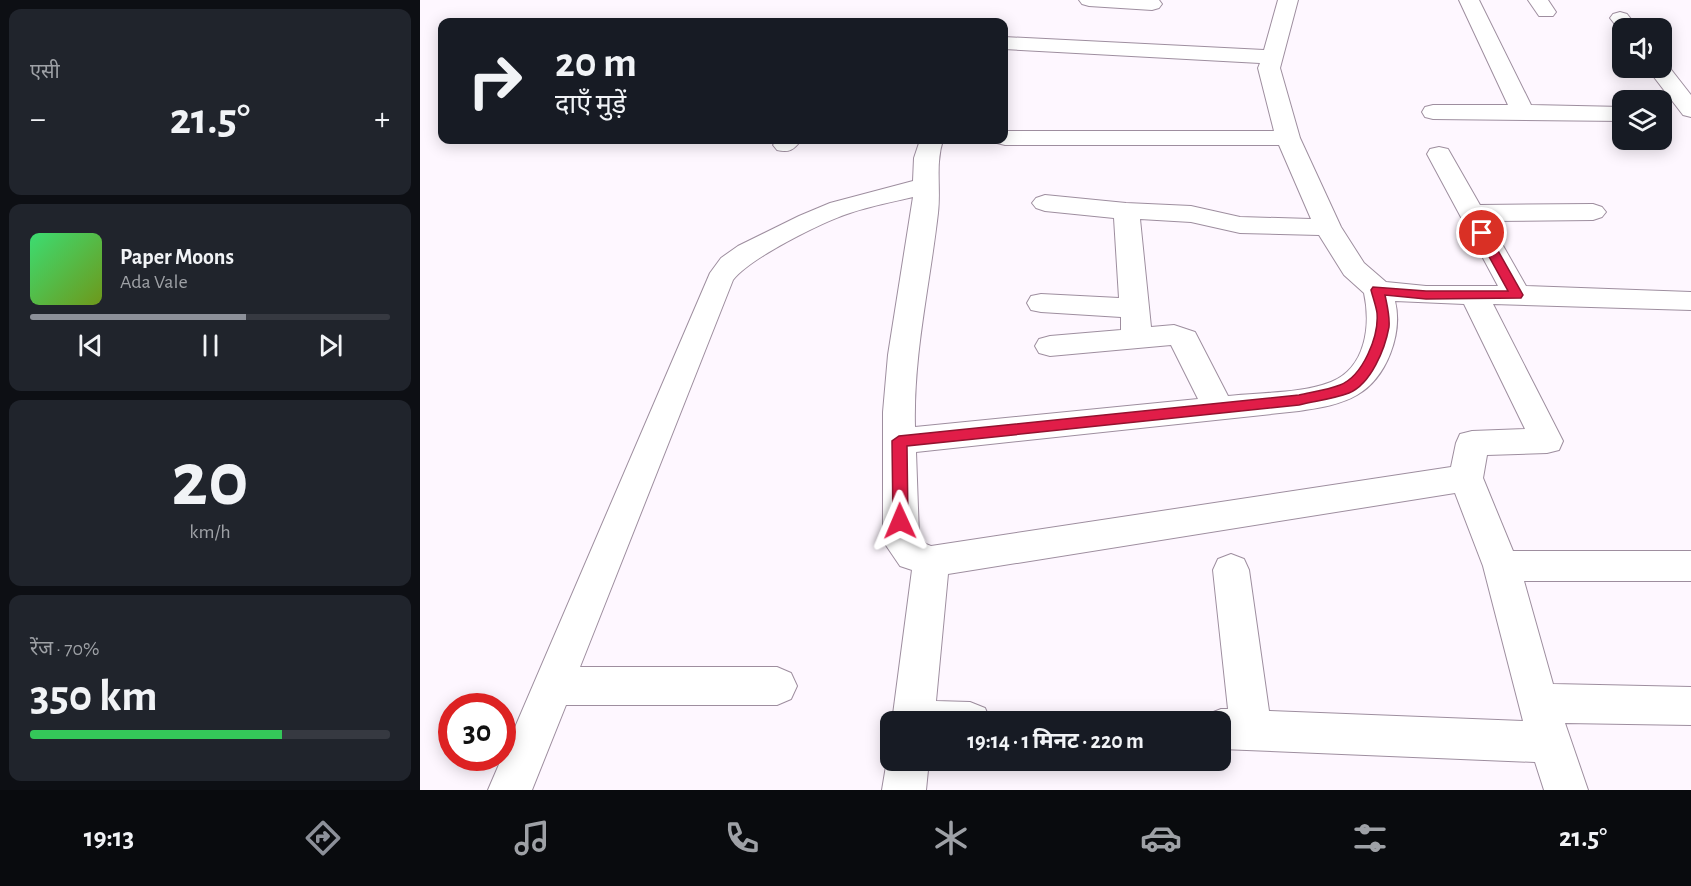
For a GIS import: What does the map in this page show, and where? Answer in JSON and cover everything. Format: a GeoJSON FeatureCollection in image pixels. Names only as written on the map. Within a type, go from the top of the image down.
{"type":"FeatureCollection","features":[{"type":"Feature","properties":{"kind":"street"},"geometry":{"type":"LineString","coordinates":[[1089,0],[1153,2],[1147,50]]}},
{"type":"Feature","properties":{"kind":"street"},"geometry":{"type":"LineString","coordinates":[[1288,0],[1270,57],[1269,68],[1288,138],[1328,227],[1354,269],[1378,290],[1414,294],[1517,295],[1686,307]]}},
{"type":"Feature","properties":{"kind":"street"},"geometry":{"type":"LineString","coordinates":[[1469,0],[1523,112]]}},
{"type":"Feature","properties":{"kind":"street"},"geometry":{"type":"LineString","coordinates":[[1008,42],[1270,57]]}},
{"type":"Feature","properties":{"kind":"street"},"geometry":{"type":"LineString","coordinates":[[1664,78],[1684,114]]}},
{"type":"Feature","properties":{"kind":"street"},"geometry":{"type":"LineString","coordinates":[[1433,111],[1612,114]]}},
{"type":"Feature","properties":{"kind":"street"},"geometry":{"type":"LineString","coordinates":[[1008,138],[1288,138]]}},
{"type":"Feature","properties":{"kind":"street"},"geometry":{"type":"LineString","coordinates":[[930,144],[925,162],[926,210],[899,373],[901,541],[914,555],[931,561],[1467,478]]}},
{"type":"Feature","properties":{"kind":"street"},"geometry":{"type":"LineString","coordinates":[[1439,154],[1517,295]]}},
{"type":"Feature","properties":{"kind":"street"},"geometry":{"type":"LineString","coordinates":[[510,790],[720,279],[731,264],[748,252],[839,208],[925,186]]}},
{"type":"Feature","properties":{"kind":"street"},"geometry":{"type":"LineString","coordinates":[[1045,203],[1126,211],[1191,214],[1240,225],[1328,227]]}},
{"type":"Feature","properties":{"kind":"street"},"geometry":{"type":"LineString","coordinates":[[1126,211],[1137,339]]}},
{"type":"Feature","properties":{"kind":"street"},"geometry":{"type":"LineString","coordinates":[[1470,213],[1593,212]]}},
{"type":"Feature","properties":{"kind":"street"},"geometry":{"type":"LineString","coordinates":[[899,441],[1307,399],[1346,389],[1358,380],[1375,353],[1383,313],[1378,290]]}},
{"type":"Feature","properties":{"kind":"street"},"geometry":{"type":"LineString","coordinates":[[1474,295],[1547,441],[1472,443],[1467,478],[1501,566],[1538,703],[1566,790]]}},
{"type":"Feature","properties":{"kind":"street"},"geometry":{"type":"LineString","coordinates":[[1041,303],[1133,308]]}},
{"type":"Feature","properties":{"kind":"street"},"geometry":{"type":"LineString","coordinates":[[1050,346],[1174,335],[1184,339],[1219,408]]}},
{"type":"Feature","properties":{"kind":"street"},"geometry":{"type":"LineString","coordinates":[[914,711],[931,561]]}},
{"type":"Feature","properties":{"kind":"street"},"geometry":{"type":"LineString","coordinates":[[1501,566],[1691,566]]}},
{"type":"Feature","properties":{"kind":"street"},"geometry":{"type":"LineString","coordinates":[[1231,570],[1236,729],[1551,742]]}},
{"type":"Feature","properties":{"kind":"street"},"geometry":{"type":"LineString","coordinates":[[553,686],[777,686]]}},
{"type":"Feature","properties":{"kind":"street"},"geometry":{"type":"LineString","coordinates":[[1538,703],[1691,706]]}},
{"type":"Feature","properties":{"kind":"street"},"geometry":{"type":"LineString","coordinates":[[904,790],[906,771]]}},
{"type":"Feature","properties":{"kind":"route"},"geometry":{"type":"LineString","coordinates":[[900,521],[899,441],[1299,400],[1346,389],[1358,380],[1375,353],[1383,313],[1378,290],[1426,295],[1517,295],[1482,233]]}}]}
